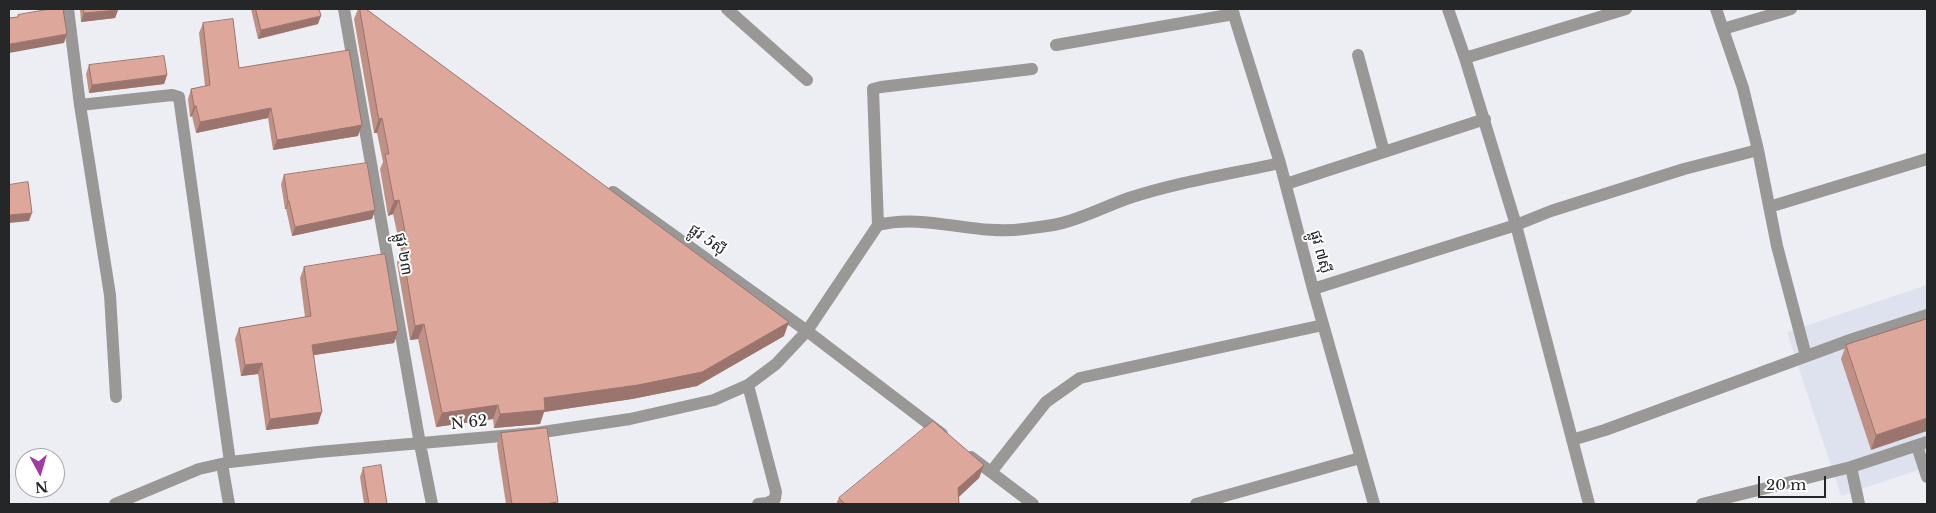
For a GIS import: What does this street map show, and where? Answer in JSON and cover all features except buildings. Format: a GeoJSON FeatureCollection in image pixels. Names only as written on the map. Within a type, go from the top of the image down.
{"type":"FeatureCollection","features":[{"type":"Feature","properties":{"kind":"street"},"geometry":{"type":"LineString","coordinates":[[68,9],[80,105],[110,295],[116,397]]}},
{"type":"Feature","properties":{"kind":"street","name":"ផ្លូវ ២៣"},"geometry":{"type":"LineString","coordinates":[[344,9],[432,504]]}},
{"type":"Feature","properties":{"kind":"street"},"geometry":{"type":"LineString","coordinates":[[1448,9],[1485,120],[1516,225],[1589,504]]}},
{"type":"Feature","properties":{"kind":"street"},"geometry":{"type":"LineString","coordinates":[[1465,58],[1626,9]]}},
{"type":"Feature","properties":{"kind":"street"},"geometry":{"type":"LineString","coordinates":[[1716,9],[1743,88],[1758,150],[1777,246],[1806,356]]}},
{"type":"Feature","properties":{"kind":"street"},"geometry":{"type":"LineString","coordinates":[[1723,29],[1791,9]]}},
{"type":"Feature","properties":{"kind":"street"},"geometry":{"type":"LineString","coordinates":[[730,10],[807,80]]}},
{"type":"Feature","properties":{"kind":"street"},"geometry":{"type":"LineString","coordinates":[[1056,45],[1233,12]]}},
{"type":"Feature","properties":{"kind":"street","name":"ផ្លូវ ៧ស៊ី"},"geometry":{"type":"LineString","coordinates":[[1233,12],[1280,163],[1313,290],[1374,504]]}},
{"type":"Feature","properties":{"kind":"street"},"geometry":{"type":"LineString","coordinates":[[1358,55],[1384,152]]}},
{"type":"Feature","properties":{"kind":"street"},"geometry":{"type":"LineString","coordinates":[[1032,69],[873,89],[878,225],[903,221],[928,222],[974,230],[1022,230],[1067,222],[1130,198],[1200,180],[1280,163]]}},
{"type":"Feature","properties":{"kind":"street"},"geometry":{"type":"LineString","coordinates":[[80,105],[172,95],[179,97],[226,463],[229,504]]}},
{"type":"Feature","properties":{"kind":"street"},"geometry":{"type":"LineString","coordinates":[[1286,184],[1485,120]]}},
{"type":"Feature","properties":{"kind":"street"},"geometry":{"type":"LineString","coordinates":[[1313,290],[1684,169],[1758,150]]}},
{"type":"Feature","properties":{"kind":"street"},"geometry":{"type":"LineString","coordinates":[[1769,207],[1927,159]]}},
{"type":"Feature","properties":{"kind":"street","name":"ផ្លូវ 5ស៊ី"},"geometry":{"type":"LineString","coordinates":[[601,183],[807,331],[1032,504]]}},
{"type":"Feature","properties":{"kind":"street","name":"N 62"},"geometry":{"type":"LineString","coordinates":[[115,504],[199,469],[226,463],[318,452],[536,433],[630,419],[714,400],[748,385],[776,364],[807,331],[878,225]]}},
{"type":"Feature","properties":{"kind":"street"},"geometry":{"type":"LineString","coordinates":[[1572,440],[1605,430],[1853,339],[1927,315]]}},
{"type":"Feature","properties":{"kind":"street"},"geometry":{"type":"LineString","coordinates":[[991,472],[1046,402],[1080,378],[1323,325]]}},
{"type":"Feature","properties":{"kind":"street"},"geometry":{"type":"LineString","coordinates":[[748,385],[776,492],[774,499],[767,503],[758,504]]}},
{"type":"Feature","properties":{"kind":"street"},"geometry":{"type":"LineString","coordinates":[[1702,504],[1851,467],[1922,444],[1927,477]]}},
{"type":"Feature","properties":{"kind":"street"},"geometry":{"type":"LineString","coordinates":[[1196,504],[1360,458]]}},
{"type":"Feature","properties":{"kind":"street"},"geometry":{"type":"LineString","coordinates":[[1851,467],[1859,504]]}},
{"type":"Feature","properties":{"kind":"shaded area"},"geometry":{"type":"Polygon","coordinates":[[[1927,285],[1927,467],[1841,496],[1787,332],[1927,285]]]}}]}
